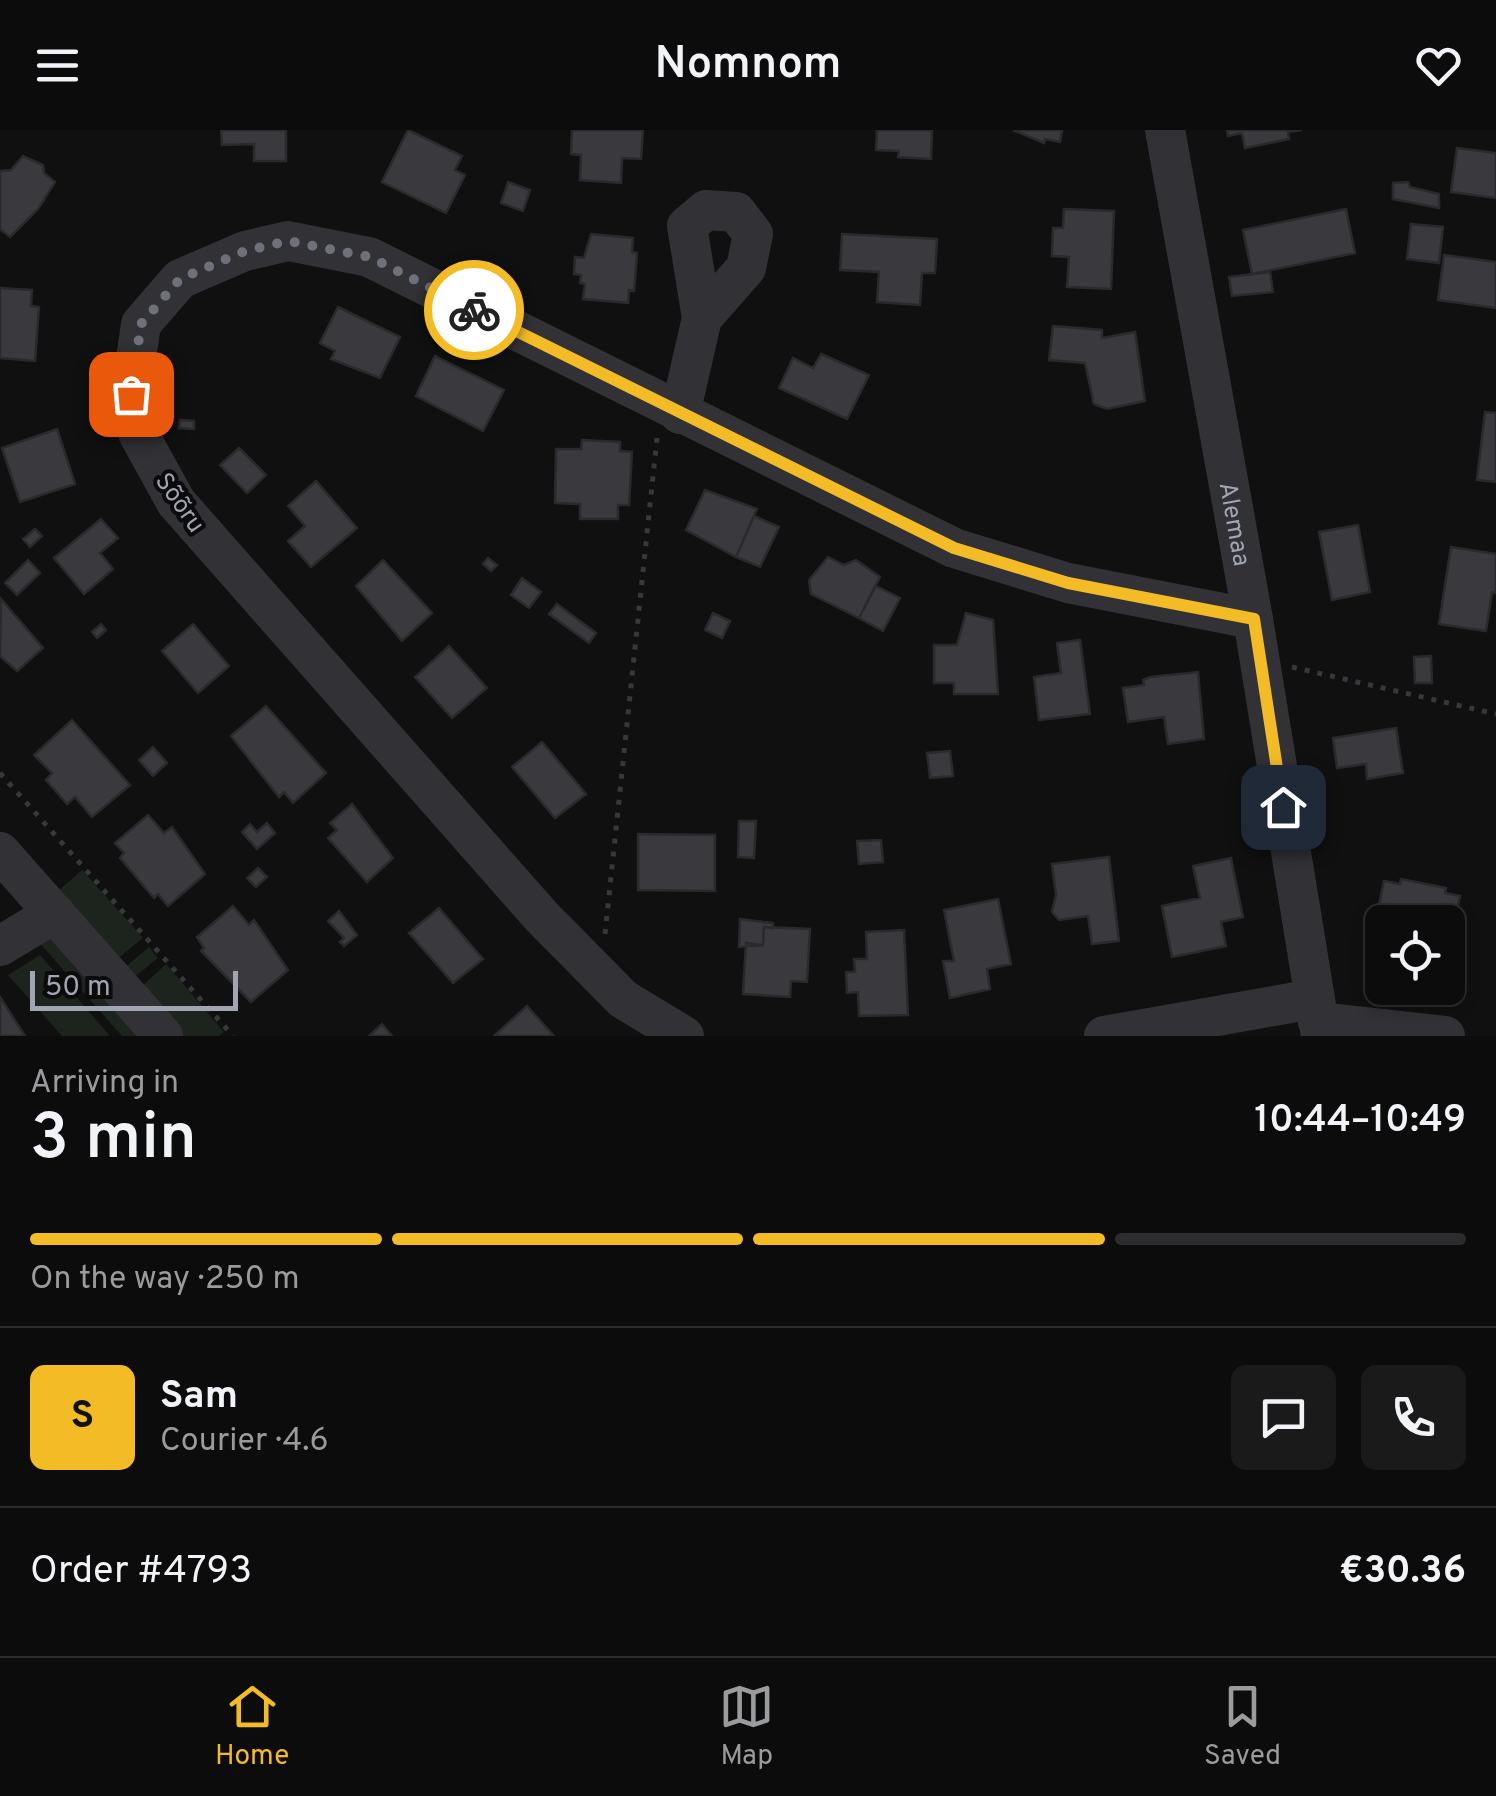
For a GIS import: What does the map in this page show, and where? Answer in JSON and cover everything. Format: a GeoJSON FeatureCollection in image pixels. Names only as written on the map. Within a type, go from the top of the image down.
{"type":"FeatureCollection","features":[{"type":"Feature","properties":{"kind":"street","name":"Alemaa"},"geometry":{"type":"LineString","coordinates":[[1165,130],[1254,619],[1317,1019]]}},
{"type":"Feature","properties":{"kind":"street","name":"Sõõru"},"geometry":{"type":"LineString","coordinates":[[684,1036],[623,1000],[542,917],[176,502],[138,433],[131,394],[141,324],[180,279],[245,251],[288,241],[370,257],[954,548],[1068,583],[1254,619]]}},
{"type":"Feature","properties":{"kind":"street"},"geometry":{"type":"LineString","coordinates":[[680,414],[702,318]]}},
{"type":"Feature","properties":{"kind":"street"},"geometry":{"type":"LineString","coordinates":[[0,852],[163,1036]]}},
{"type":"Feature","properties":{"kind":"street"},"geometry":{"type":"LineString","coordinates":[[0,946],[55,913]]}},
{"type":"Feature","properties":{"kind":"street"},"geometry":{"type":"LineString","coordinates":[[1104,1036],[1317,1019],[1445,1036]]}},
{"type":"Feature","properties":{"kind":"path"},"geometry":{"type":"LineString","coordinates":[[601,977],[652,447],[663,426],[680,414]]}},
{"type":"Feature","properties":{"kind":"path"},"geometry":{"type":"LineString","coordinates":[[1260,660],[1496,714]]}},
{"type":"Feature","properties":{"kind":"path"},"geometry":{"type":"LineString","coordinates":[[0,773],[233,1036]]}},
{"type":"Feature","properties":{"kind":"shaded area"},"geometry":{"type":"Polygon","coordinates":[[[82,870],[143,938],[117,959],[56,893],[82,870]]]}},
{"type":"Feature","properties":{"kind":"shaded area"},"geometry":{"type":"Polygon","coordinates":[[[36,939],[59,940],[144,1036],[122,1036],[36,939]]]}},
{"type":"Feature","properties":{"kind":"shaded area"},"geometry":{"type":"Polygon","coordinates":[[[149,947],[158,958],[132,979],[124,968],[149,947]]]}},
{"type":"Feature","properties":{"kind":"shaded area"},"geometry":{"type":"Polygon","coordinates":[[[40,955],[110,1036],[62,1036],[8,975],[40,955]]]}},
{"type":"Feature","properties":{"kind":"shaded area"},"geometry":{"type":"Polygon","coordinates":[[[166,964],[224,1032],[219,1036],[182,1036],[140,988],[166,964]]]}},
{"type":"Feature","properties":{"kind":"building"},"geometry":{"type":"Polygon","coordinates":[[[221,130],[286,130],[286,161],[254,161],[254,144],[222,145],[221,130]]]}},
{"type":"Feature","properties":{"kind":"building"},"geometry":{"type":"Polygon","coordinates":[[[408,130],[462,156],[455,170],[465,175],[446,213],[382,182],[408,130]]]}},
{"type":"Feature","properties":{"kind":"building"},"geometry":{"type":"Polygon","coordinates":[[[572,130],[643,130],[641,159],[622,158],[621,183],[580,180],[581,155],[571,154],[572,130]]]}},
{"type":"Feature","properties":{"kind":"building"},"geometry":{"type":"Polygon","coordinates":[[[877,130],[932,130],[931,159],[898,157],[899,151],[876,150],[877,130]]]}},
{"type":"Feature","properties":{"kind":"building"},"geometry":{"type":"Polygon","coordinates":[[[1013,130],[1062,130],[1060,142],[1045,139],[1044,143],[1013,130]]]}},
{"type":"Feature","properties":{"kind":"building"},"geometry":{"type":"Polygon","coordinates":[[[1227,130],[1302,130],[1288,132],[1289,139],[1245,148],[1242,133],[1228,136],[1227,130]]]}},
{"type":"Feature","properties":{"kind":"building"},"geometry":{"type":"Polygon","coordinates":[[[1457,148],[1496,153],[1496,198],[1451,192],[1457,148]]]}},
{"type":"Feature","properties":{"kind":"building"},"geometry":{"type":"Polygon","coordinates":[[[23,156],[43,165],[44,173],[55,182],[38,209],[10,237],[0,229],[0,171],[11,170],[23,156]]]}},
{"type":"Feature","properties":{"kind":"building"},"geometry":{"type":"Polygon","coordinates":[[[508,182],[530,190],[523,211],[501,203],[508,182]]]}},
{"type":"Feature","properties":{"kind":"building"},"geometry":{"type":"Polygon","coordinates":[[[1408,182],[1410,187],[1439,194],[1439,208],[1393,199],[1393,183],[1408,182]]]}},
{"type":"Feature","properties":{"kind":"building"},"geometry":{"type":"Polygon","coordinates":[[[1064,209],[1114,211],[1111,289],[1067,287],[1069,257],[1052,256],[1053,228],[1063,228],[1064,209]]]}},
{"type":"Feature","properties":{"kind":"building"},"geometry":{"type":"Polygon","coordinates":[[[1346,209],[1355,253],[1252,274],[1243,230],[1346,209]]]}},
{"type":"Feature","properties":{"kind":"building"},"geometry":{"type":"Polygon","coordinates":[[[1411,224],[1443,227],[1439,263],[1407,259],[1411,224]]]}},
{"type":"Feature","properties":{"kind":"building"},"geometry":{"type":"Polygon","coordinates":[[[591,234],[633,238],[632,252],[637,253],[634,291],[629,290],[628,303],[583,299],[585,284],[580,283],[581,275],[574,274],[575,257],[584,258],[591,234]]]}},
{"type":"Feature","properties":{"kind":"building"},"geometry":{"type":"Polygon","coordinates":[[[842,234],[937,239],[935,273],[922,273],[920,305],[877,302],[879,272],[840,270],[842,234]]]}},
{"type":"Feature","properties":{"kind":"building"},"geometry":{"type":"Polygon","coordinates":[[[1444,255],[1496,262],[1496,308],[1438,300],[1444,255]]]}},
{"type":"Feature","properties":{"kind":"building"},"geometry":{"type":"Polygon","coordinates":[[[1270,272],[1273,292],[1232,296],[1229,277],[1270,272]]]}},
{"type":"Feature","properties":{"kind":"building"},"geometry":{"type":"Polygon","coordinates":[[[0,288],[32,290],[31,306],[39,307],[35,361],[0,358],[0,288]]]}},
{"type":"Feature","properties":{"kind":"building"},"geometry":{"type":"Polygon","coordinates":[[[338,307],[400,337],[380,378],[331,359],[335,351],[320,343],[338,307]]]}},
{"type":"Feature","properties":{"kind":"building"},"geometry":{"type":"Polygon","coordinates":[[[1053,326],[1102,330],[1102,338],[1135,332],[1145,401],[1107,409],[1094,404],[1085,363],[1049,360],[1053,326]]]}},
{"type":"Feature","properties":{"kind":"building"},"geometry":{"type":"Polygon","coordinates":[[[821,354],[869,375],[847,419],[779,388],[793,358],[813,368],[821,354]]]}},
{"type":"Feature","properties":{"kind":"building"},"geometry":{"type":"Polygon","coordinates":[[[435,356],[504,390],[483,431],[416,396],[435,356]]]}},
{"type":"Feature","properties":{"kind":"building"},"geometry":{"type":"Polygon","coordinates":[[[1485,412],[1496,413],[1496,482],[1477,480],[1485,412]]]}},
{"type":"Feature","properties":{"kind":"building"},"geometry":{"type":"Polygon","coordinates":[[[180,420],[194,421],[194,429],[179,428],[180,420]]]}},
{"type":"Feature","properties":{"kind":"building"},"geometry":{"type":"Polygon","coordinates":[[[57,429],[75,484],[20,502],[2,448],[57,429]]]}},
{"type":"Feature","properties":{"kind":"building"},"geometry":{"type":"Polygon","coordinates":[[[582,440],[620,442],[620,451],[632,452],[629,505],[618,505],[618,519],[580,519],[580,504],[555,503],[556,449],[581,449],[582,440]]]}},
{"type":"Feature","properties":{"kind":"building"},"geometry":{"type":"Polygon","coordinates":[[[239,448],[266,475],[247,493],[220,465],[239,448]]]}},
{"type":"Feature","properties":{"kind":"building"},"geometry":{"type":"Polygon","coordinates":[[[316,481],[357,528],[311,567],[288,541],[305,526],[288,506],[316,481]]]}},
{"type":"Feature","properties":{"kind":"building"},"geometry":{"type":"Polygon","coordinates":[[[705,490],[757,509],[736,557],[686,530],[705,490]]]}},
{"type":"Feature","properties":{"kind":"building"},"geometry":{"type":"Polygon","coordinates":[[[754,516],[779,527],[760,567],[736,557],[754,516]]]}},
{"type":"Feature","properties":{"kind":"building"},"geometry":{"type":"Polygon","coordinates":[[[101,519],[118,538],[100,553],[113,569],[84,594],[54,558],[101,519]]]}},
{"type":"Feature","properties":{"kind":"building"},"geometry":{"type":"Polygon","coordinates":[[[1358,525],[1370,592],[1332,600],[1319,532],[1358,525]]]}},
{"type":"Feature","properties":{"kind":"building"},"geometry":{"type":"Polygon","coordinates":[[[35,529],[42,536],[30,547],[23,539],[35,529]]]}},
{"type":"Feature","properties":{"kind":"building"},"geometry":{"type":"Polygon","coordinates":[[[1451,547],[1496,554],[1496,593],[1492,592],[1486,631],[1439,624],[1451,547]]]}},
{"type":"Feature","properties":{"kind":"building"},"geometry":{"type":"Polygon","coordinates":[[[828,557],[844,565],[856,560],[880,577],[859,618],[811,594],[809,580],[828,557]]]}},
{"type":"Feature","properties":{"kind":"building"},"geometry":{"type":"Polygon","coordinates":[[[488,558],[497,565],[491,571],[483,564],[488,558]]]}},
{"type":"Feature","properties":{"kind":"building"},"geometry":{"type":"Polygon","coordinates":[[[28,560],[40,573],[17,595],[5,583],[28,560]]]}},
{"type":"Feature","properties":{"kind":"building"},"geometry":{"type":"Polygon","coordinates":[[[383,560],[432,613],[402,641],[356,586],[383,560]]]}},
{"type":"Feature","properties":{"kind":"building"},"geometry":{"type":"Polygon","coordinates":[[[522,578],[541,592],[529,608],[511,595],[522,578]]]}},
{"type":"Feature","properties":{"kind":"building"},"geometry":{"type":"Polygon","coordinates":[[[876,586],[900,598],[883,631],[859,618],[876,586]]]}},
{"type":"Feature","properties":{"kind":"building"},"geometry":{"type":"Polygon","coordinates":[[[1,599],[43,648],[17,671],[0,656],[1,599]]]}},
{"type":"Feature","properties":{"kind":"building"},"geometry":{"type":"Polygon","coordinates":[[[557,604],[596,633],[589,643],[549,614],[557,604]]]}},
{"type":"Feature","properties":{"kind":"building"},"geometry":{"type":"Polygon","coordinates":[[[713,613],[730,621],[722,638],[705,630],[713,613]]]}},
{"type":"Feature","properties":{"kind":"building"},"geometry":{"type":"Polygon","coordinates":[[[966,613],[993,620],[998,694],[954,694],[954,683],[934,683],[934,645],[957,645],[966,613]]]}},
{"type":"Feature","properties":{"kind":"building"},"geometry":{"type":"Polygon","coordinates":[[[101,624],[106,630],[97,638],[92,632],[101,624]]]}},
{"type":"Feature","properties":{"kind":"building"},"geometry":{"type":"Polygon","coordinates":[[[193,624],[229,666],[198,693],[162,651],[193,624]]]}},
{"type":"Feature","properties":{"kind":"building"},"geometry":{"type":"Polygon","coordinates":[[[1080,640],[1090,714],[1039,720],[1034,677],[1061,673],[1057,643],[1080,640]]]}},
{"type":"Feature","properties":{"kind":"building"},"geometry":{"type":"Polygon","coordinates":[[[449,646],[487,688],[452,718],[415,677],[449,646]]]}},
{"type":"Feature","properties":{"kind":"building"},"geometry":{"type":"Polygon","coordinates":[[[1431,656],[1432,683],[1415,683],[1414,657],[1431,656]]]}},
{"type":"Feature","properties":{"kind":"building"},"geometry":{"type":"Polygon","coordinates":[[[1198,672],[1204,739],[1168,744],[1164,717],[1128,722],[1123,688],[1144,685],[1143,680],[1150,677],[1198,672]]]}},
{"type":"Feature","properties":{"kind":"building"},"geometry":{"type":"Polygon","coordinates":[[[266,706],[326,773],[293,803],[284,792],[279,797],[231,736],[266,706]]]}},
{"type":"Feature","properties":{"kind":"building"},"geometry":{"type":"Polygon","coordinates":[[[72,720],[130,785],[92,817],[75,797],[67,804],[46,780],[52,773],[34,755],[72,720]]]}},
{"type":"Feature","properties":{"kind":"building"},"geometry":{"type":"Polygon","coordinates":[[[1396,728],[1403,773],[1367,779],[1366,764],[1337,768],[1333,738],[1396,728]]]}},
{"type":"Feature","properties":{"kind":"building"},"geometry":{"type":"Polygon","coordinates":[[[542,742],[586,794],[555,818],[512,767],[542,742]]]}},
{"type":"Feature","properties":{"kind":"building"},"geometry":{"type":"Polygon","coordinates":[[[153,747],[167,763],[153,776],[139,760],[153,747]]]}},
{"type":"Feature","properties":{"kind":"building"},"geometry":{"type":"Polygon","coordinates":[[[950,751],[953,776],[930,778],[927,753],[950,751]]]}},
{"type":"Feature","properties":{"kind":"building"},"geometry":{"type":"Polygon","coordinates":[[[352,804],[393,858],[367,882],[328,838],[337,830],[330,823],[352,804]]]}},
{"type":"Feature","properties":{"kind":"building"},"geometry":{"type":"Polygon","coordinates":[[[148,815],[164,833],[172,827],[205,874],[168,906],[158,894],[154,898],[120,858],[124,853],[115,843],[148,815]]]}},
{"type":"Feature","properties":{"kind":"building"},"geometry":{"type":"Polygon","coordinates":[[[739,821],[756,821],[754,858],[738,857],[739,821]]]}},
{"type":"Feature","properties":{"kind":"building"},"geometry":{"type":"Polygon","coordinates":[[[267,823],[275,833],[257,849],[242,832],[250,824],[257,832],[267,823]]]}},
{"type":"Feature","properties":{"kind":"building"},"geometry":{"type":"Polygon","coordinates":[[[638,834],[715,835],[715,891],[638,890],[638,834]]]}},
{"type":"Feature","properties":{"kind":"building"},"geometry":{"type":"Polygon","coordinates":[[[881,840],[883,862],[859,864],[857,841],[881,840]]]}},
{"type":"Feature","properties":{"kind":"building"},"geometry":{"type":"Polygon","coordinates":[[[1109,857],[1119,941],[1092,944],[1088,916],[1059,920],[1052,912],[1056,895],[1052,864],[1109,857]]]}},
{"type":"Feature","properties":{"kind":"building"},"geometry":{"type":"Polygon","coordinates":[[[1231,858],[1243,917],[1221,922],[1226,946],[1172,957],[1162,906],[1200,898],[1193,866],[1231,858]]]}},
{"type":"Feature","properties":{"kind":"building"},"geometry":{"type":"Polygon","coordinates":[[[258,868],[267,877],[256,887],[247,878],[258,868]]]}},
{"type":"Feature","properties":{"kind":"building"},"geometry":{"type":"Polygon","coordinates":[[[1401,879],[1446,888],[1445,893],[1460,896],[1458,905],[1379,905],[1384,881],[1400,884],[1401,879]]]}},
{"type":"Feature","properties":{"kind":"building"},"geometry":{"type":"Polygon","coordinates":[[[998,899],[1011,964],[987,969],[990,989],[950,998],[943,961],[954,961],[944,910],[998,899]]]}},
{"type":"Feature","properties":{"kind":"building"},"geometry":{"type":"Polygon","coordinates":[[[233,906],[249,925],[254,920],[288,970],[251,1002],[201,951],[204,948],[197,937],[233,906]]]}},
{"type":"Feature","properties":{"kind":"building"},"geometry":{"type":"Polygon","coordinates":[[[439,908],[483,959],[453,983],[409,933],[439,908]]]}},
{"type":"Feature","properties":{"kind":"building"},"geometry":{"type":"Polygon","coordinates":[[[339,911],[357,935],[344,946],[340,942],[344,938],[328,921],[339,911]]]}},
{"type":"Feature","properties":{"kind":"building"},"geometry":{"type":"Polygon","coordinates":[[[740,919],[773,923],[773,928],[764,927],[763,945],[739,947],[740,919]]]}},
{"type":"Feature","properties":{"kind":"building"},"geometry":{"type":"Polygon","coordinates":[[[764,927],[810,929],[807,982],[791,981],[790,997],[743,994],[746,943],[763,945],[764,927]]]}},
{"type":"Feature","properties":{"kind":"building"},"geometry":{"type":"Polygon","coordinates":[[[904,930],[908,1015],[859,1016],[858,992],[847,993],[846,972],[855,972],[854,959],[867,959],[866,932],[904,930]]]}},
{"type":"Feature","properties":{"kind":"building"},"geometry":{"type":"Polygon","coordinates":[[[0,997],[25,1036],[0,1036],[0,997]]]}},
{"type":"Feature","properties":{"kind":"building"},"geometry":{"type":"Polygon","coordinates":[[[527,1006],[554,1036],[494,1036],[527,1006]]]}},
{"type":"Feature","properties":{"kind":"building"},"geometry":{"type":"Polygon","coordinates":[[[382,1024],[392,1036],[369,1036],[382,1024]]]}},
{"type":"Feature","properties":{"kind":"way so far"},"geometry":{"type":"LineString","coordinates":[[131,394],[141,324],[180,279],[245,251],[288,241],[370,257],[474,310]]}},
{"type":"Feature","properties":{"kind":"route"},"geometry":{"type":"LineString","coordinates":[[474,310],[872,511],[954,548],[1068,583],[1166,606],[1254,619],[1283,807]]}}]}
